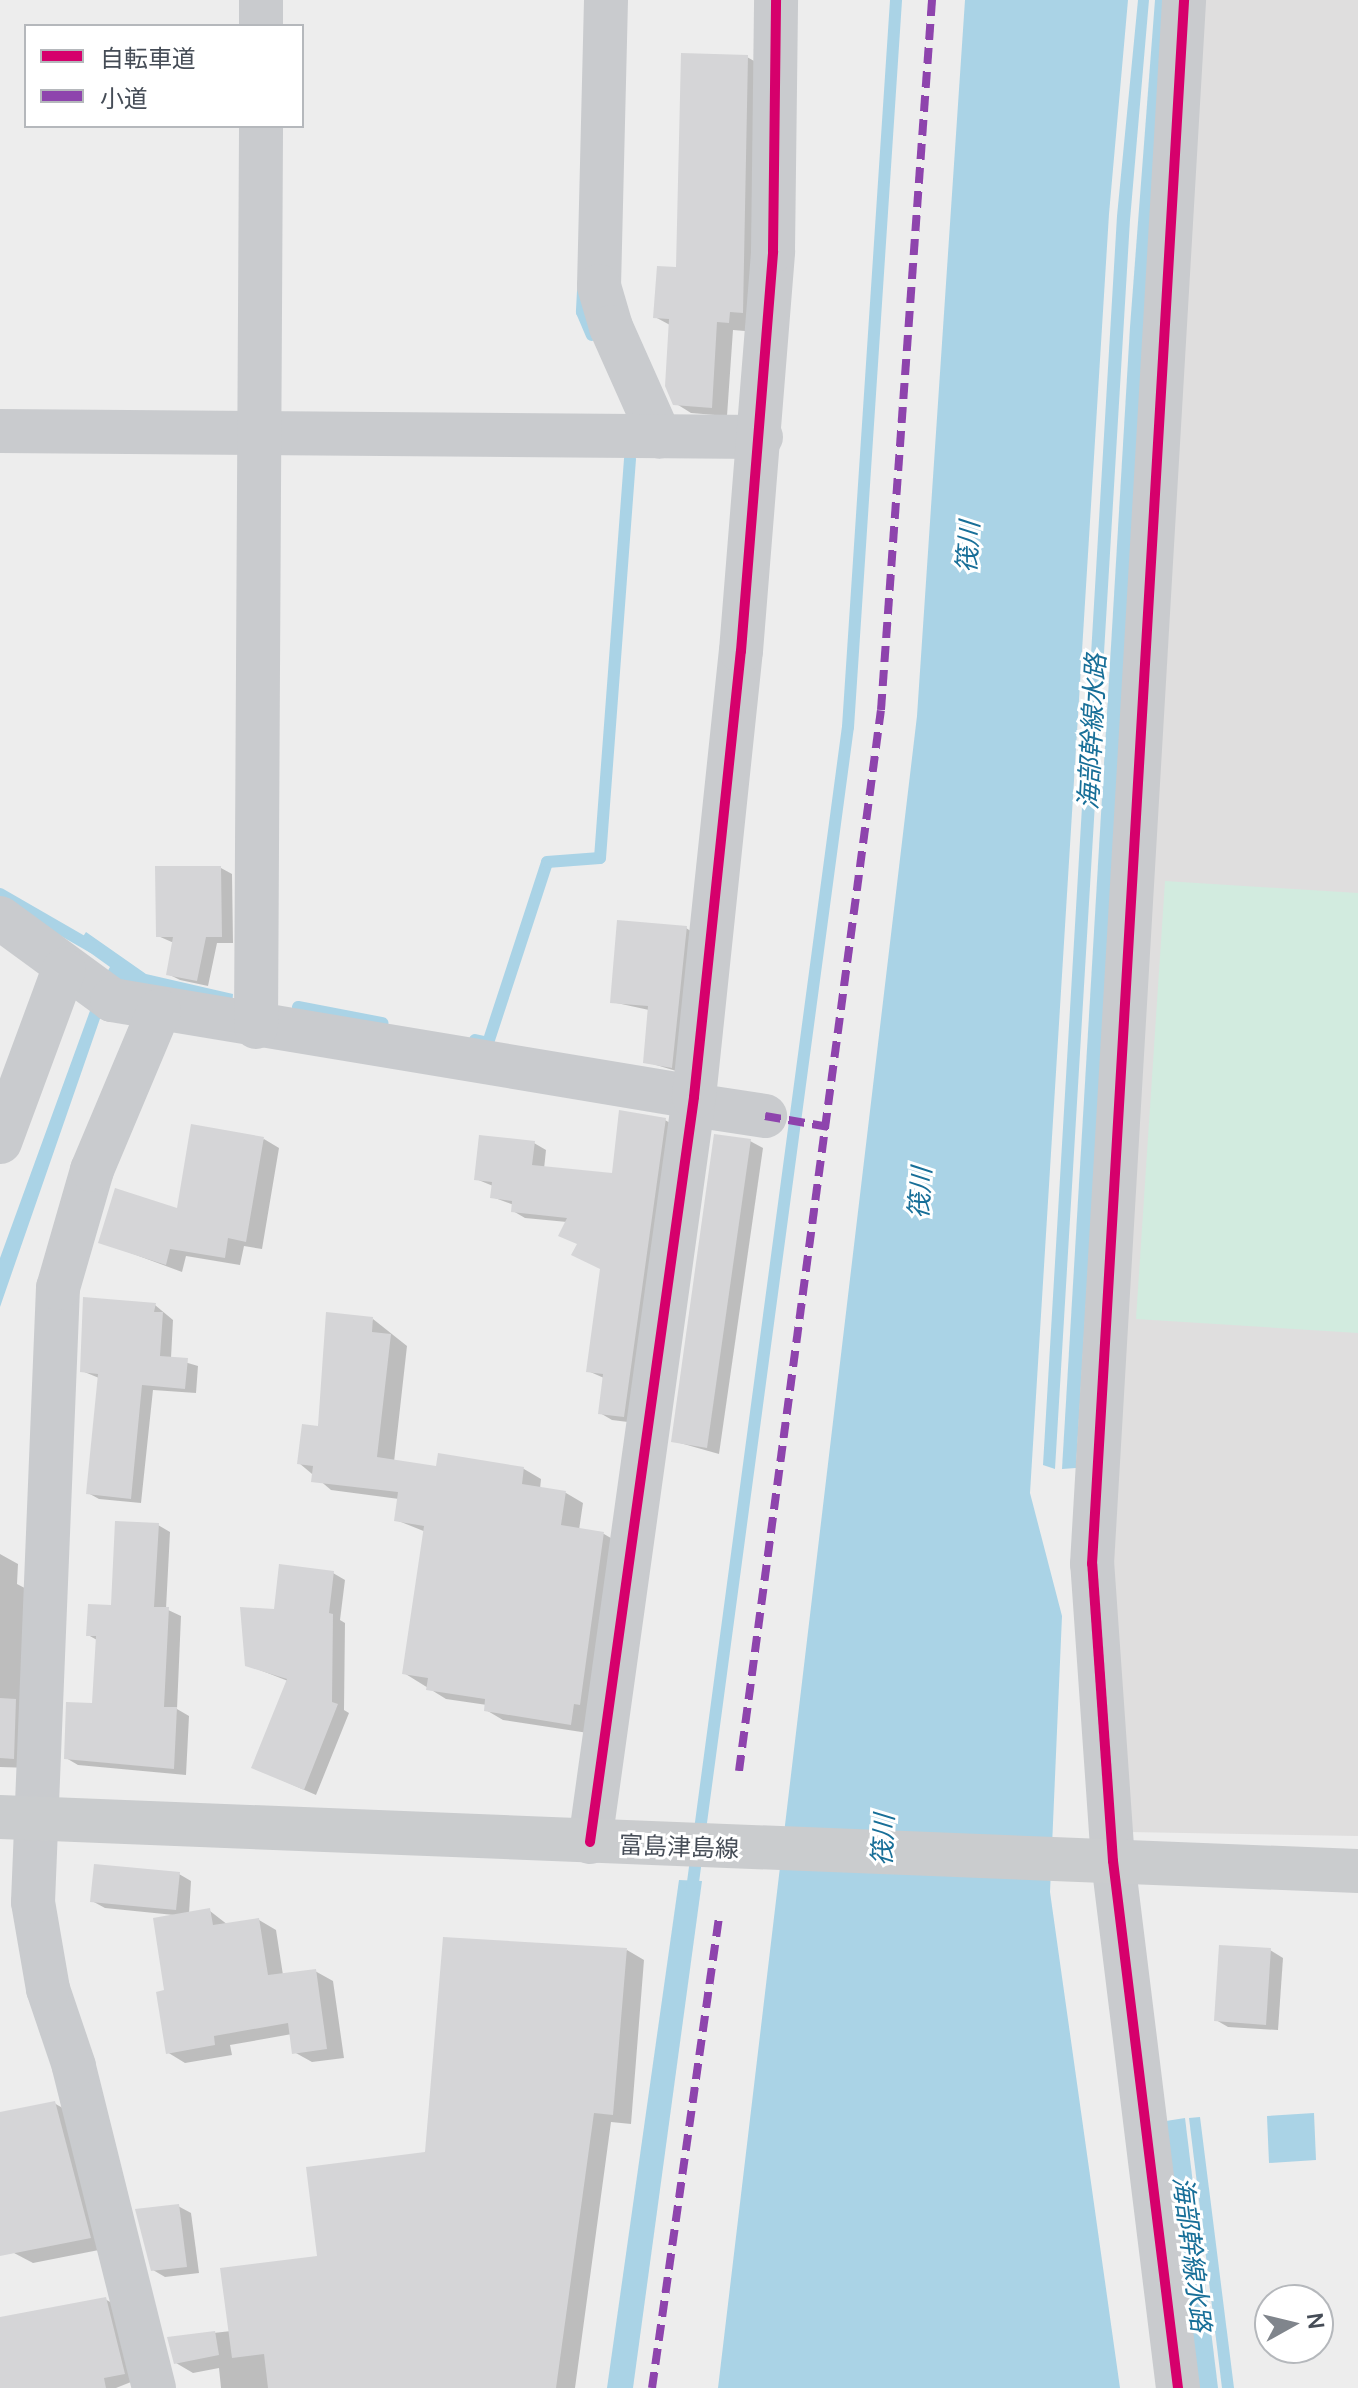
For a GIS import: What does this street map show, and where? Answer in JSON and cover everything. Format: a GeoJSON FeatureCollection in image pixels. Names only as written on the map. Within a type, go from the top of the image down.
{"type":"FeatureCollection","features":[{"type":"Feature","properties":{"kind":"main road","name":"富島津島線"},"geometry":{"type":"LineString","coordinates":[[17,1818],[1358,1871]]}},
{"type":"Feature","properties":{"kind":"street"},"geometry":{"type":"LineString","coordinates":[[261,0],[261,24]]}},
{"type":"Feature","properties":{"kind":"street"},"geometry":{"type":"LineString","coordinates":[[606,0],[599,286],[611,327],[660,437]]}},
{"type":"Feature","properties":{"kind":"street"},"geometry":{"type":"LineString","coordinates":[[590,1842],[694,1101],[761,437],[773,251],[776,0]]}},
{"type":"Feature","properties":{"kind":"street"},"geometry":{"type":"LineString","coordinates":[[1178,2388],[1113,1861],[1092,1564],[1184,0]]}},
{"type":"Feature","properties":{"kind":"street"},"geometry":{"type":"LineString","coordinates":[[256,1027],[261,128]]}},
{"type":"Feature","properties":{"kind":"street"},"geometry":{"type":"LineString","coordinates":[[0,431],[761,437]]}},
{"type":"Feature","properties":{"kind":"street"},"geometry":{"type":"LineString","coordinates":[[0,918],[89,987],[159,1011],[694,1101],[765,1116]]}},
{"type":"Feature","properties":{"kind":"street"},"geometry":{"type":"LineString","coordinates":[[0,1142],[89,987]]}},
{"type":"Feature","properties":{"kind":"street"},"geometry":{"type":"LineString","coordinates":[[154,2388],[74,2066],[48,1989],[17,1818],[58,1288],[92,1170],[159,1011]]}},
{"type":"Feature","properties":{"kind":"shaded area"},"geometry":{"type":"Polygon","coordinates":[[[1203,0],[1358,0],[1358,1836],[1128,1832],[1109,1573],[1203,0]]]}},
{"type":"Feature","properties":{"kind":"green space"},"geometry":{"type":"Polygon","coordinates":[[[1165,881],[1358,893],[1358,1333],[1136,1319],[1165,881]]]}},
{"type":"Feature","properties":{"kind":"water","name":"筏川"},"geometry":{"type":"Polygon","coordinates":[[[965,0],[1128,0],[1109,214],[1030,1493],[1062,1616],[1050,1892],[1120,2388],[718,2388],[917,716],[965,0]]]}},
{"type":"Feature","properties":{"kind":"water","name":"海部幹線水路"},"geometry":{"type":"Polygon","coordinates":[[[1138,0],[1149,0],[1130,220],[1055,1469],[1043,1465],[1117,216],[1138,0]]]}},
{"type":"Feature","properties":{"kind":"water"},"geometry":{"type":"Polygon","coordinates":[[[1155,0],[1165,0],[1076,1468],[1062,1469],[1130,327],[1155,0]]]}},
{"type":"Feature","properties":{"kind":"water"},"geometry":{"type":"Polygon","coordinates":[[[86,932],[146,974],[233,994],[232,1007],[103,1010],[0,1307],[0,1258],[99,986],[110,967],[78,944],[86,932]]]}},
{"type":"Feature","properties":{"kind":"water"},"geometry":{"type":"Polygon","coordinates":[[[679,1880],[702,1881],[633,2388],[607,2388],[679,1880]]]}},
{"type":"Feature","properties":{"kind":"water"},"geometry":{"type":"Polygon","coordinates":[[[1314,2113],[1316,2160],[1269,2163],[1267,2116],[1314,2113]]]}},
{"type":"Feature","properties":{"kind":"water"},"geometry":{"type":"Polygon","coordinates":[[[1200,2117],[1234,2388],[1222,2388],[1189,2118],[1200,2117]]]}},
{"type":"Feature","properties":{"kind":"water","name":"海部幹線水路"},"geometry":{"type":"Polygon","coordinates":[[[1185,2118],[1218,2388],[1199,2388],[1166,2121],[1185,2118]]]}},
{"type":"Feature","properties":{"kind":"building"},"geometry":{"type":"Polygon","coordinates":[[[681,53],[748,55],[743,313],[730,312],[729,323],[717,322],[712,408],[673,405],[665,386],[669,319],[653,318],[657,266],[676,267],[681,53]]]}},
{"type":"Feature","properties":{"kind":"building"},"geometry":{"type":"Polygon","coordinates":[[[155,866],[221,866],[222,937],[206,937],[197,981],[166,975],[173,937],[156,937],[155,866]]]}},
{"type":"Feature","properties":{"kind":"building"},"geometry":{"type":"Polygon","coordinates":[[[617,920],[687,926],[672,1068],[643,1063],[648,1006],[610,1003],[617,920]]]}},
{"type":"Feature","properties":{"kind":"building"},"geometry":{"type":"Polygon","coordinates":[[[619,1110],[666,1118],[624,1417],[598,1414],[603,1374],[586,1372],[600,1269],[571,1255],[577,1244],[558,1236],[567,1218],[511,1212],[512,1201],[490,1198],[492,1182],[474,1180],[479,1135],[535,1141],[532,1165],[612,1173],[619,1110]]]}},
{"type":"Feature","properties":{"kind":"building"},"geometry":{"type":"Polygon","coordinates":[[[191,1124],[264,1137],[246,1242],[228,1238],[225,1258],[170,1249],[166,1265],[98,1243],[115,1188],[177,1208],[191,1124]]]}},
{"type":"Feature","properties":{"kind":"building"},"geometry":{"type":"Polygon","coordinates":[[[714,1134],[751,1139],[707,1448],[671,1442],[714,1134]]]}},
{"type":"Feature","properties":{"kind":"building"},"geometry":{"type":"Polygon","coordinates":[[[83,1297],[156,1303],[154,1312],[163,1312],[160,1356],[188,1358],[185,1389],[142,1385],[131,1499],[86,1494],[98,1374],[80,1372],[83,1297]]]}},
{"type":"Feature","properties":{"kind":"building"},"geometry":{"type":"Polygon","coordinates":[[[326,1312],[373,1317],[372,1332],[391,1334],[377,1457],[436,1466],[438,1453],[524,1467],[522,1484],[566,1491],[561,1525],[604,1532],[580,1705],[574,1704],[571,1725],[484,1711],[485,1699],[426,1690],[428,1678],[402,1674],[424,1526],[394,1521],[398,1492],[311,1482],[313,1466],[297,1464],[302,1424],[318,1426],[326,1312]]]}},
{"type":"Feature","properties":{"kind":"building"},"geometry":{"type":"Polygon","coordinates":[[[115,1521],[159,1523],[154,1607],[169,1607],[164,1707],[177,1707],[174,1769],[64,1759],[66,1702],[92,1703],[96,1636],[86,1636],[88,1604],[111,1605],[115,1521]]]}},
{"type":"Feature","properties":{"kind":"building"},"geometry":{"type":"Polygon","coordinates":[[[279,1564],[334,1571],[329,1613],[333,1614],[332,1702],[338,1704],[304,1790],[251,1768],[287,1679],[245,1666],[240,1607],[274,1609],[279,1564]]]}},
{"type":"Feature","properties":{"kind":"building"},"geometry":{"type":"Polygon","coordinates":[[[0,1698],[16,1699],[14,1759],[0,1758],[0,1698]]]}},
{"type":"Feature","properties":{"kind":"building"},"geometry":{"type":"Polygon","coordinates":[[[94,1864],[180,1872],[176,1910],[90,1902],[94,1864]]]}},
{"type":"Feature","properties":{"kind":"building"},"geometry":{"type":"Polygon","coordinates":[[[210,1908],[213,1925],[259,1918],[268,1975],[316,1969],[327,2049],[292,2054],[288,2023],[214,2036],[215,2045],[166,2054],[156,1992],[164,1990],[153,1918],[210,1908]]]}},
{"type":"Feature","properties":{"kind":"building"},"geometry":{"type":"Polygon","coordinates":[[[443,1937],[627,1948],[613,2115],[594,2113],[556,2388],[268,2388],[264,2354],[232,2358],[220,2268],[317,2256],[306,2167],[425,2152],[443,1937]]]}},
{"type":"Feature","properties":{"kind":"building"},"geometry":{"type":"Polygon","coordinates":[[[1219,1945],[1271,1948],[1266,2025],[1214,2021],[1219,1945]]]}},
{"type":"Feature","properties":{"kind":"building"},"geometry":{"type":"Polygon","coordinates":[[[55,2101],[91,2238],[0,2256],[0,2112],[55,2101]]]}},
{"type":"Feature","properties":{"kind":"building"},"geometry":{"type":"Polygon","coordinates":[[[179,2204],[187,2267],[151,2271],[135,2209],[179,2204]]]}},
{"type":"Feature","properties":{"kind":"building"},"geometry":{"type":"Polygon","coordinates":[[[106,2297],[125,2374],[104,2378],[106,2388],[0,2388],[0,2317],[106,2297]]]}},
{"type":"Feature","properties":{"kind":"building"},"geometry":{"type":"Polygon","coordinates":[[[215,2331],[219,2355],[174,2364],[167,2337],[215,2331]]]}},
{"type":"Feature","properties":{"kind":"waterway"},"geometry":{"type":"LineString","coordinates":[[691,1897],[848,727],[896,0]]}},
{"type":"Feature","properties":{"kind":"waterway"},"geometry":{"type":"LineString","coordinates":[[583,291],[582,312],[592,335]]}},
{"type":"Feature","properties":{"kind":"waterway"},"geometry":{"type":"LineString","coordinates":[[475,1040],[488,1043],[547,862],[600,858],[630,459]]}},
{"type":"Feature","properties":{"kind":"waterway"},"geometry":{"type":"LineString","coordinates":[[0,894],[94,948]]}},
{"type":"Feature","properties":{"kind":"waterway"},"geometry":{"type":"LineString","coordinates":[[298,1007],[382,1023]]}},
{"type":"Feature","properties":{"kind":"marked path"},"geometry":{"type":"LineString","coordinates":[[739,1771],[881,710],[932,0]]}},
{"type":"Feature","properties":{"kind":"marked path"},"geometry":{"type":"LineString","coordinates":[[765,1116],[829,1127]]}},
{"type":"Feature","properties":{"kind":"marked path"},"geometry":{"type":"LineString","coordinates":[[652,2388],[719,1915]]}},
{"type":"Feature","properties":{"kind":"cycle path"},"geometry":{"type":"LineString","coordinates":[[590,1842],[694,1097],[741,651],[773,251],[776,0]]}},
{"type":"Feature","properties":{"kind":"cycle path"},"geometry":{"type":"LineString","coordinates":[[1178,2388],[1113,1861],[1092,1564],[1184,0]]}}]}
